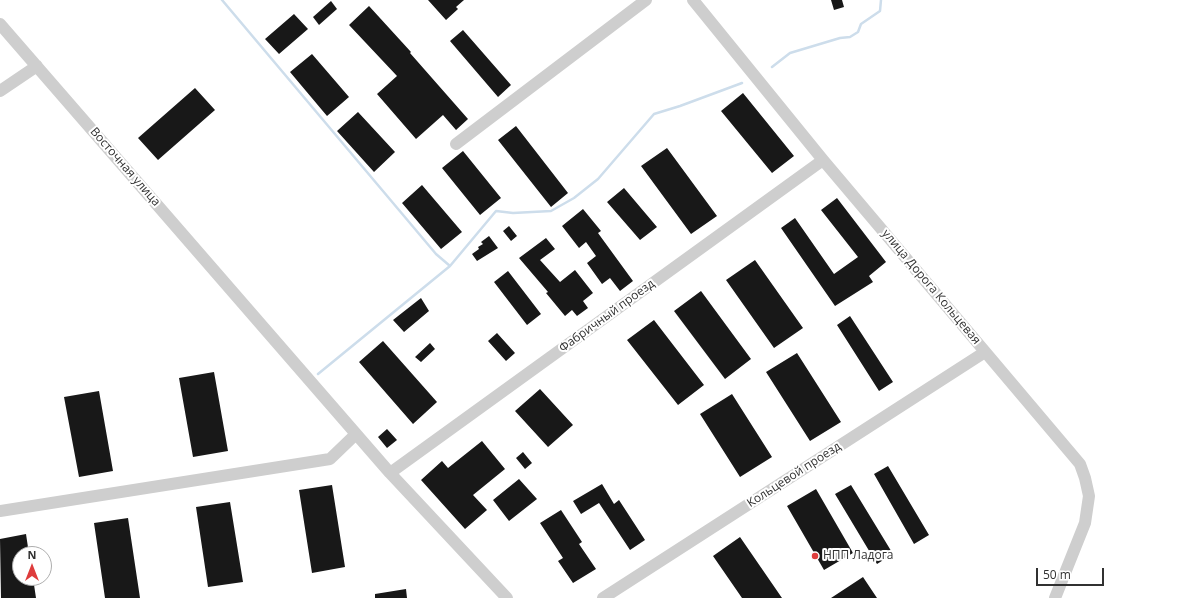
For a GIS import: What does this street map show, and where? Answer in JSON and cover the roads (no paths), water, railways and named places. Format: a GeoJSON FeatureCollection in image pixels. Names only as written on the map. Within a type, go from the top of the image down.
{"type":"FeatureCollection","features":[{"type":"Feature","properties":{"kind":"street"},"geometry":{"type":"LineString","coordinates":[[456,144],[646,0]]}},
{"type":"Feature","properties":{"kind":"street","name":"улица Дорога Кольцевая"},"geometry":{"type":"LineString","coordinates":[[694,0],[823,160],[1080,464],[1089,496],[1085,523],[1055,598]]}},
{"type":"Feature","properties":{"kind":"street","name":"Восточная улица"},"geometry":{"type":"LineString","coordinates":[[0,24],[390,473],[506,598]]}},
{"type":"Feature","properties":{"kind":"street"},"geometry":{"type":"LineString","coordinates":[[0,91],[37,66]]}},
{"type":"Feature","properties":{"kind":"street","name":"Фабричный проезд"},"geometry":{"type":"LineString","coordinates":[[390,473],[823,160]]}},
{"type":"Feature","properties":{"kind":"street","name":"Кольцевой проезд"},"geometry":{"type":"LineString","coordinates":[[603,598],[985,352]]}},
{"type":"Feature","properties":{"kind":"street"},"geometry":{"type":"LineString","coordinates":[[0,511],[330,459],[356,434]]}},
{"type":"Feature","properties":{"kind":"waterway"},"geometry":{"type":"LineString","coordinates":[[222,0],[436,254],[450,266],[318,374]]}},
{"type":"Feature","properties":{"kind":"waterway"},"geometry":{"type":"LineString","coordinates":[[772,67],[790,53],[840,38],[850,37],[858,32],[861,24],[880,11],[881,0]]}},
{"type":"Feature","properties":{"kind":"waterway"},"geometry":{"type":"LineString","coordinates":[[450,266],[496,211],[513,213],[551,211],[574,198],[598,179],[654,114],[742,83]]}},
{"type":"Feature","properties":{"kind":"place","name":"НПП Ладога"},"geometry":{"type":"Point","coordinates":[815,556]}}]}
